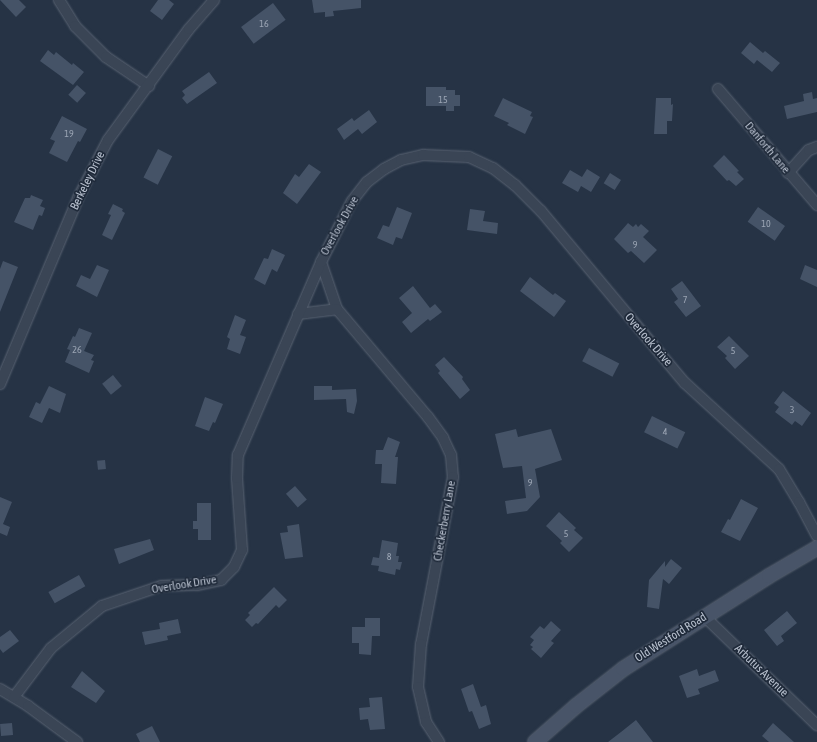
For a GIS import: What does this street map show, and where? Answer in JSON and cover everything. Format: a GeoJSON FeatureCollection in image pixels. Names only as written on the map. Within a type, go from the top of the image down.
{"type":"FeatureCollection","features":[{"type":"Feature","properties":{"kind":"main road","name":"Old Westford Road"},"geometry":{"type":"LineString","coordinates":[[535,742],[576,706],[623,669],[817,548]]}},
{"type":"Feature","properties":{"kind":"street"},"geometry":{"type":"LineString","coordinates":[[59,0],[76,26],[106,57],[148,86]]}},
{"type":"Feature","properties":{"kind":"street","name":"Berkeley Drive"},"geometry":{"type":"LineString","coordinates":[[0,384],[78,198],[108,140],[189,29],[214,0]]}},
{"type":"Feature","properties":{"kind":"street","name":"Danforth Lane"},"geometry":{"type":"LineString","coordinates":[[718,89],[788,173],[817,205]]}},
{"type":"Feature","properties":{"kind":"street"},"geometry":{"type":"LineString","coordinates":[[788,173],[809,150],[817,147]]}},
{"type":"Feature","properties":{"kind":"street","name":"Overlook Drive"},"geometry":{"type":"LineString","coordinates":[[14,697],[51,648],[102,606],[161,586],[197,585],[221,580],[234,567],[242,550],[237,478],[238,455],[321,262],[352,201],[367,182],[384,169],[401,160],[423,155],[469,157],[493,168],[515,185],[541,211],[685,383],[779,469],[800,502],[817,536]]}},
{"type":"Feature","properties":{"kind":"street","name":"Checkerberry Lane"},"geometry":{"type":"LineString","coordinates":[[321,262],[337,309],[428,417],[443,438],[451,454],[453,477],[421,644],[418,686],[426,722],[439,742]]}},
{"type":"Feature","properties":{"kind":"street"},"geometry":{"type":"LineString","coordinates":[[298,314],[337,309]]}},
{"type":"Feature","properties":{"kind":"street","name":"Arbutus Avenue"},"geometry":{"type":"LineString","coordinates":[[705,617],[817,725]]}},
{"type":"Feature","properties":{"kind":"street"},"geometry":{"type":"LineString","coordinates":[[0,689],[14,697],[77,742]]}},
{"type":"Feature","properties":{"kind":"building"},"geometry":{"type":"Polygon","coordinates":[[[0,0],[19,0],[26,7],[16,17],[0,0]]]}},
{"type":"Feature","properties":{"kind":"building"},"geometry":{"type":"Polygon","coordinates":[[[158,0],[169,0],[174,4],[162,20],[150,11],[158,0]]]}},
{"type":"Feature","properties":{"kind":"building"},"geometry":{"type":"Polygon","coordinates":[[[312,0],[361,0],[361,8],[333,11],[334,16],[325,17],[325,12],[314,13],[312,0]]]}},
{"type":"Feature","properties":{"kind":"building"},"geometry":{"type":"Polygon","coordinates":[[[273,3],[286,20],[254,44],[241,27],[273,3]]]}},
{"type":"Feature","properties":{"kind":"building"},"geometry":{"type":"Polygon","coordinates":[[[750,42],[763,53],[765,51],[780,63],[772,72],[757,60],[754,64],[741,53],[750,42]]]}},
{"type":"Feature","properties":{"kind":"building"},"geometry":{"type":"Polygon","coordinates":[[[48,50],[54,55],[56,52],[72,65],[73,63],[84,72],[73,85],[40,61],[48,50]]]}},
{"type":"Feature","properties":{"kind":"building"},"geometry":{"type":"Polygon","coordinates":[[[209,72],[217,83],[187,104],[182,98],[185,95],[182,91],[209,72]]]}},
{"type":"Feature","properties":{"kind":"building"},"geometry":{"type":"Polygon","coordinates":[[[77,85],[86,93],[77,103],[68,95],[77,85]]]}},
{"type":"Feature","properties":{"kind":"building"},"geometry":{"type":"Polygon","coordinates":[[[426,87],[446,87],[446,90],[455,90],[455,95],[460,95],[460,106],[454,106],[454,111],[446,111],[446,106],[426,106],[426,87]]]}},
{"type":"Feature","properties":{"kind":"building"},"geometry":{"type":"Polygon","coordinates":[[[812,92],[813,99],[817,98],[817,112],[787,119],[784,106],[804,101],[803,94],[812,92]]]}},
{"type":"Feature","properties":{"kind":"building"},"geometry":{"type":"Polygon","coordinates":[[[503,98],[532,112],[530,116],[533,117],[525,134],[507,125],[509,123],[494,116],[503,98]]]}},
{"type":"Feature","properties":{"kind":"building"},"geometry":{"type":"Polygon","coordinates":[[[656,98],[671,98],[671,105],[673,104],[672,121],[667,121],[667,134],[654,134],[656,98]]]}},
{"type":"Feature","properties":{"kind":"building"},"geometry":{"type":"Polygon","coordinates":[[[369,110],[377,122],[362,134],[358,129],[344,140],[337,129],[352,118],[354,121],[369,110]]]}},
{"type":"Feature","properties":{"kind":"building"},"geometry":{"type":"Polygon","coordinates":[[[62,116],[87,129],[80,142],[78,141],[67,162],[49,153],[55,141],[50,139],[62,116]]]}},
{"type":"Feature","properties":{"kind":"building"},"geometry":{"type":"Polygon","coordinates":[[[158,149],[172,156],[158,185],[143,178],[158,149]]]}},
{"type":"Feature","properties":{"kind":"building"},"geometry":{"type":"Polygon","coordinates":[[[724,155],[739,171],[737,172],[744,179],[736,186],[729,180],[727,181],[713,166],[724,155]]]}},
{"type":"Feature","properties":{"kind":"building"},"geometry":{"type":"Polygon","coordinates":[[[309,164],[321,172],[297,204],[283,193],[295,174],[299,177],[309,164]]]}},
{"type":"Feature","properties":{"kind":"building"},"geometry":{"type":"Polygon","coordinates":[[[587,169],[600,177],[591,192],[581,186],[578,192],[562,183],[570,170],[582,177],[587,169]]]}},
{"type":"Feature","properties":{"kind":"building"},"geometry":{"type":"Polygon","coordinates":[[[610,173],[621,180],[615,190],[604,183],[610,173]]]}},
{"type":"Feature","properties":{"kind":"building"},"geometry":{"type":"Polygon","coordinates":[[[31,195],[43,200],[40,206],[45,208],[42,216],[39,215],[33,230],[14,222],[25,198],[30,198],[31,195]]]}},
{"type":"Feature","properties":{"kind":"building"},"geometry":{"type":"Polygon","coordinates":[[[113,204],[123,209],[122,211],[125,213],[112,240],[102,235],[111,215],[108,214],[113,204]]]}},
{"type":"Feature","properties":{"kind":"building"},"geometry":{"type":"Polygon","coordinates":[[[397,207],[412,213],[402,239],[396,237],[393,245],[377,238],[383,225],[389,227],[397,207]]]}},
{"type":"Feature","properties":{"kind":"building"},"geometry":{"type":"Polygon","coordinates":[[[758,207],[785,226],[775,241],[748,222],[758,207]]]}},
{"type":"Feature","properties":{"kind":"building"},"geometry":{"type":"Polygon","coordinates":[[[470,209],[485,211],[483,221],[498,223],[497,234],[467,230],[470,209]]]}},
{"type":"Feature","properties":{"kind":"building"},"geometry":{"type":"Polygon","coordinates":[[[628,223],[633,227],[636,224],[638,227],[641,224],[649,231],[643,237],[657,250],[644,263],[631,251],[628,253],[614,239],[628,223]]]}},
{"type":"Feature","properties":{"kind":"building"},"geometry":{"type":"Polygon","coordinates":[[[272,249],[285,255],[277,272],[272,269],[265,285],[254,279],[264,258],[268,259],[272,249]]]}},
{"type":"Feature","properties":{"kind":"building"},"geometry":{"type":"Polygon","coordinates":[[[3,261],[18,267],[0,312],[0,269],[3,261]]]}},
{"type":"Feature","properties":{"kind":"building"},"geometry":{"type":"Polygon","coordinates":[[[97,265],[109,270],[97,297],[76,286],[81,275],[90,279],[97,265]]]}},
{"type":"Feature","properties":{"kind":"building"},"geometry":{"type":"Polygon","coordinates":[[[805,265],[817,270],[817,287],[800,279],[805,265]]]}},
{"type":"Feature","properties":{"kind":"building"},"geometry":{"type":"Polygon","coordinates":[[[530,277],[553,295],[555,293],[566,301],[554,317],[520,291],[530,277]]]}},
{"type":"Feature","properties":{"kind":"building"},"geometry":{"type":"Polygon","coordinates":[[[682,281],[701,306],[686,317],[674,302],[678,299],[671,289],[682,281]]]}},
{"type":"Feature","properties":{"kind":"building"},"geometry":{"type":"Polygon","coordinates":[[[413,286],[430,308],[435,304],[442,312],[430,321],[428,319],[411,333],[402,322],[412,313],[399,298],[413,286]]]}},
{"type":"Feature","properties":{"kind":"building"},"geometry":{"type":"Polygon","coordinates":[[[235,315],[246,320],[240,335],[246,337],[240,354],[227,349],[230,339],[227,337],[235,315]]]}},
{"type":"Feature","properties":{"kind":"building"},"geometry":{"type":"Polygon","coordinates":[[[79,328],[92,333],[84,351],[94,355],[91,360],[94,361],[89,373],[65,362],[70,350],[67,349],[73,336],[75,337],[79,328]]]}},
{"type":"Feature","properties":{"kind":"building"},"geometry":{"type":"Polygon","coordinates":[[[729,336],[749,356],[735,369],[725,358],[727,356],[717,347],[729,336]]]}},
{"type":"Feature","properties":{"kind":"building"},"geometry":{"type":"Polygon","coordinates":[[[589,348],[619,363],[612,377],[582,361],[589,348]]]}},
{"type":"Feature","properties":{"kind":"building"},"geometry":{"type":"Polygon","coordinates":[[[444,357],[463,377],[462,379],[470,390],[460,399],[438,373],[440,371],[435,365],[444,357]]]}},
{"type":"Feature","properties":{"kind":"building"},"geometry":{"type":"Polygon","coordinates":[[[113,375],[122,386],[111,395],[102,384],[113,375]]]}},
{"type":"Feature","properties":{"kind":"building"},"geometry":{"type":"Polygon","coordinates":[[[49,386],[66,394],[60,413],[49,408],[42,423],[29,417],[36,402],[40,404],[49,386]]]}},
{"type":"Feature","properties":{"kind":"building"},"geometry":{"type":"Polygon","coordinates":[[[314,386],[332,386],[332,390],[356,389],[357,401],[354,414],[347,412],[346,399],[314,400],[314,386]]]}},
{"type":"Feature","properties":{"kind":"building"},"geometry":{"type":"Polygon","coordinates":[[[783,391],[811,413],[802,426],[795,421],[792,425],[775,412],[779,407],[774,403],[783,391]]]}},
{"type":"Feature","properties":{"kind":"building"},"geometry":{"type":"Polygon","coordinates":[[[205,397],[223,404],[215,423],[213,422],[209,431],[195,426],[205,397]]]}},
{"type":"Feature","properties":{"kind":"building"},"geometry":{"type":"Polygon","coordinates":[[[652,416],[685,432],[677,448],[644,432],[652,416]]]}},
{"type":"Feature","properties":{"kind":"building"},"geometry":{"type":"Polygon","coordinates":[[[516,429],[518,437],[551,429],[562,460],[535,469],[540,497],[527,511],[507,514],[505,501],[526,498],[522,466],[503,468],[495,434],[516,429]]]}},
{"type":"Feature","properties":{"kind":"building"},"geometry":{"type":"Polygon","coordinates":[[[388,437],[400,442],[395,457],[398,457],[396,484],[381,483],[382,464],[375,464],[376,450],[383,450],[388,437]]]}},
{"type":"Feature","properties":{"kind":"building"},"geometry":{"type":"Polygon","coordinates":[[[105,460],[106,469],[98,470],[97,461],[105,460]]]}},
{"type":"Feature","properties":{"kind":"building"},"geometry":{"type":"Polygon","coordinates":[[[295,486],[307,500],[298,507],[286,494],[295,486]]]}},
{"type":"Feature","properties":{"kind":"building"},"geometry":{"type":"Polygon","coordinates":[[[0,497],[12,502],[3,524],[10,527],[7,536],[0,533],[0,497]]]}},
{"type":"Feature","properties":{"kind":"building"},"geometry":{"type":"Polygon","coordinates":[[[741,499],[758,508],[740,541],[721,532],[728,519],[730,520],[741,499]]]}},
{"type":"Feature","properties":{"kind":"building"},"geometry":{"type":"Polygon","coordinates":[[[197,503],[211,503],[211,540],[198,540],[198,529],[193,529],[193,521],[197,521],[197,503]]]}},
{"type":"Feature","properties":{"kind":"building"},"geometry":{"type":"Polygon","coordinates":[[[559,512],[576,528],[574,530],[583,538],[569,552],[560,543],[562,541],[546,526],[559,512]]]}},
{"type":"Feature","properties":{"kind":"building"},"geometry":{"type":"Polygon","coordinates":[[[299,524],[303,557],[285,559],[280,533],[288,532],[287,526],[299,524]]]}},
{"type":"Feature","properties":{"kind":"building"},"geometry":{"type":"Polygon","coordinates":[[[150,539],[154,550],[119,564],[114,549],[150,539]]]}},
{"type":"Feature","properties":{"kind":"building"},"geometry":{"type":"Polygon","coordinates":[[[382,540],[398,543],[396,556],[399,556],[398,562],[402,562],[400,570],[396,569],[395,575],[378,571],[379,566],[371,565],[373,557],[379,558],[382,540]]]}},
{"type":"Feature","properties":{"kind":"building"},"geometry":{"type":"Polygon","coordinates":[[[671,559],[682,568],[669,584],[663,579],[659,609],[647,607],[649,580],[665,561],[665,567],[671,559]]]}},
{"type":"Feature","properties":{"kind":"building"},"geometry":{"type":"Polygon","coordinates":[[[79,575],[85,586],[55,603],[48,592],[79,575]]]}},
{"type":"Feature","properties":{"kind":"building"},"geometry":{"type":"Polygon","coordinates":[[[274,587],[287,600],[279,608],[276,605],[258,624],[256,623],[252,627],[245,620],[250,615],[248,613],[274,587]]]}},
{"type":"Feature","properties":{"kind":"building"},"geometry":{"type":"Polygon","coordinates":[[[787,611],[797,623],[781,636],[784,641],[777,646],[764,630],[787,611]]]}},
{"type":"Feature","properties":{"kind":"building"},"geometry":{"type":"Polygon","coordinates":[[[365,618],[380,618],[380,636],[372,636],[371,655],[359,654],[359,643],[352,643],[352,627],[365,627],[365,618]]]}},
{"type":"Feature","properties":{"kind":"building"},"geometry":{"type":"Polygon","coordinates":[[[178,619],[181,633],[167,636],[168,640],[145,645],[142,632],[160,629],[159,623],[178,619]]]}},
{"type":"Feature","properties":{"kind":"building"},"geometry":{"type":"Polygon","coordinates":[[[551,621],[561,630],[551,641],[554,643],[541,658],[531,649],[533,647],[530,645],[534,640],[530,637],[540,626],[544,629],[551,621]]]}},
{"type":"Feature","properties":{"kind":"building"},"geometry":{"type":"Polygon","coordinates":[[[10,630],[19,641],[3,653],[0,649],[0,637],[10,630]]]}},
{"type":"Feature","properties":{"kind":"building"},"geometry":{"type":"Polygon","coordinates":[[[697,669],[699,676],[715,670],[719,681],[698,689],[700,694],[687,698],[679,676],[697,669]]]}},
{"type":"Feature","properties":{"kind":"building"},"geometry":{"type":"Polygon","coordinates":[[[82,671],[105,691],[96,703],[71,687],[82,671]]]}},
{"type":"Feature","properties":{"kind":"building"},"geometry":{"type":"Polygon","coordinates":[[[473,684],[481,707],[486,705],[491,724],[479,729],[472,711],[469,712],[461,689],[473,684]]]}},
{"type":"Feature","properties":{"kind":"building"},"geometry":{"type":"Polygon","coordinates":[[[382,697],[385,729],[370,730],[368,719],[360,720],[359,708],[370,707],[369,698],[382,697]]]}},
{"type":"Feature","properties":{"kind":"building"},"geometry":{"type":"Polygon","coordinates":[[[636,720],[653,742],[608,742],[621,732],[636,720]]]}},
{"type":"Feature","properties":{"kind":"building"},"geometry":{"type":"Polygon","coordinates":[[[12,723],[13,735],[1,736],[0,724],[12,723]]]}},
{"type":"Feature","properties":{"kind":"building"},"geometry":{"type":"Polygon","coordinates":[[[773,723],[794,742],[769,742],[762,736],[773,723]]]}},
{"type":"Feature","properties":{"kind":"building"},"geometry":{"type":"Polygon","coordinates":[[[152,726],[160,742],[140,742],[136,734],[152,726]]]}}]}
